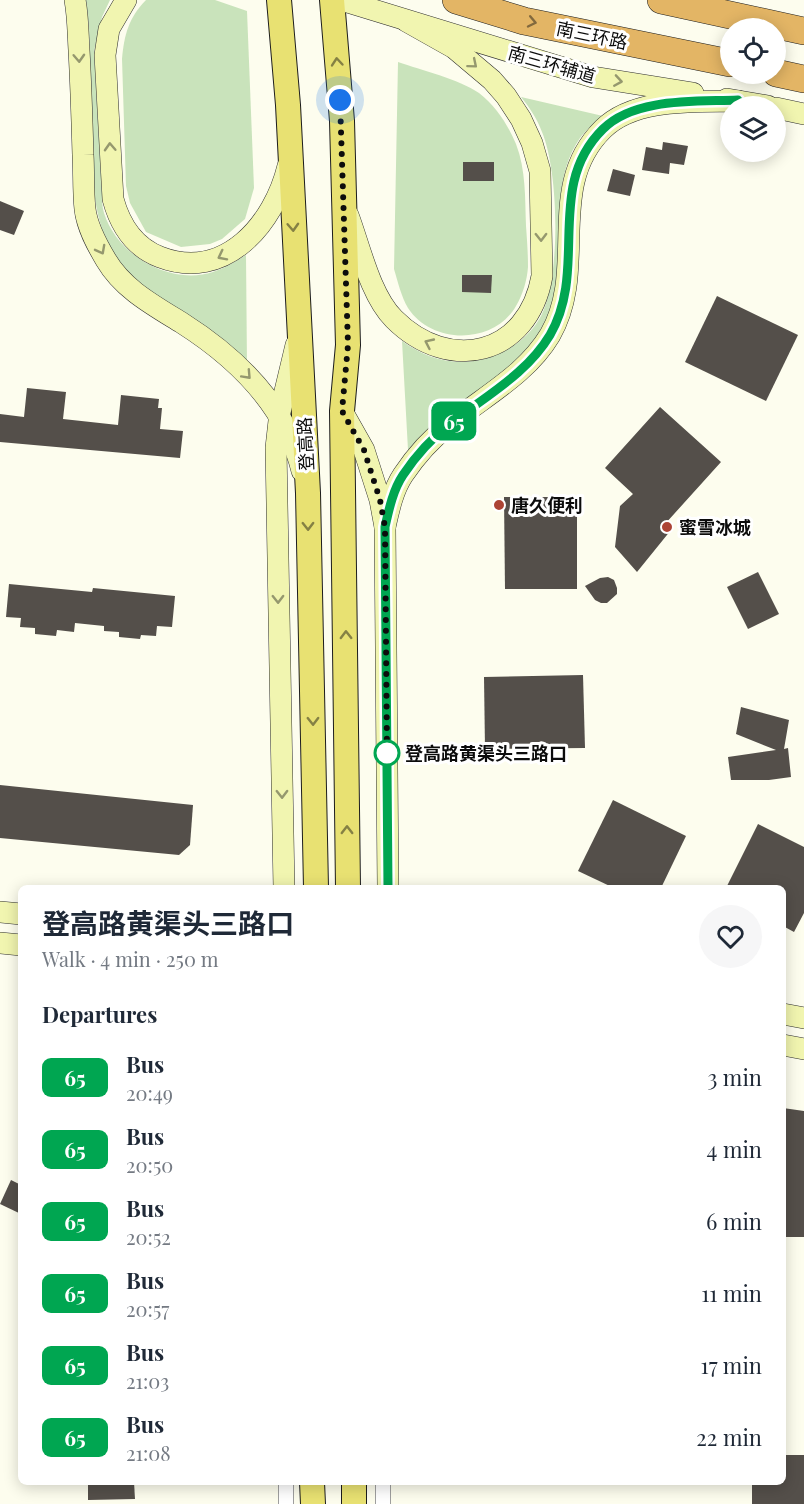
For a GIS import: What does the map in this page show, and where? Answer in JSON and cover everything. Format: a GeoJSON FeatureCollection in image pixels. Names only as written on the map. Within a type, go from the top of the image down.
{"type":"FeatureCollection","features":[{"type":"Feature","properties":{"kind":"highway","name":"南三环路"},"geometry":{"type":"LineString","coordinates":[[456,0],[524,21],[720,61]]}},
{"type":"Feature","properties":{"kind":"highway"},"geometry":{"type":"LineString","coordinates":[[661,0],[804,31]]}},
{"type":"Feature","properties":{"kind":"highway"},"geometry":{"type":"LineString","coordinates":[[786,75],[804,79]]}},
{"type":"Feature","properties":{"kind":"main road"},"geometry":{"type":"LineString","coordinates":[[75,0],[85,210],[93,236],[106,261],[138,296],[219,348],[254,382],[279,417],[298,455],[308,493]]}},
{"type":"Feature","properties":{"kind":"main road"},"geometry":{"type":"LineString","coordinates":[[126,0],[109,29],[105,54],[113,199],[122,224],[139,245],[154,255],[186,264],[215,260],[224,256],[237,248],[262,224],[283,187],[289,160]]}},
{"type":"Feature","properties":{"kind":"main road","name":"登高路"},"geometry":{"type":"LineString","coordinates":[[279,0],[288,105],[289,160],[308,493],[316,885]]}},
{"type":"Feature","properties":{"kind":"main road","name":"登高路"},"geometry":{"type":"LineString","coordinates":[[332,0],[342,121],[348,345],[342,411],[348,885]]}},
{"type":"Feature","properties":{"kind":"main road","name":"南三环辅道"},"geometry":{"type":"LineString","coordinates":[[340,0],[593,77],[720,97]]}},
{"type":"Feature","properties":{"kind":"main road"},"geometry":{"type":"LineString","coordinates":[[344,205],[371,283],[382,304],[394,319],[431,346],[452,351],[473,352],[491,346],[509,336],[521,324],[539,293],[542,276],[540,171],[532,143],[521,119],[492,80],[454,48],[406,21]]}},
{"type":"Feature","properties":{"kind":"main road"},"geometry":{"type":"LineString","coordinates":[[385,527],[392,497],[402,477],[429,443],[447,426],[526,367],[551,333],[567,286],[573,182],[578,163],[590,142],[606,126],[650,105],[720,101]]}},
{"type":"Feature","properties":{"kind":"main road"},"geometry":{"type":"LineString","coordinates":[[786,110],[804,114]]}},
{"type":"Feature","properties":{"kind":"main road"},"geometry":{"type":"LineString","coordinates":[[284,885],[276,448],[279,417],[298,333]]}},
{"type":"Feature","properties":{"kind":"main road"},"geometry":{"type":"LineString","coordinates":[[342,411],[367,458],[380,500],[385,527],[388,885]]}},
{"type":"Feature","properties":{"kind":"main road"},"geometry":{"type":"LineString","coordinates":[[0,912],[18,914]]}},
{"type":"Feature","properties":{"kind":"main road"},"geometry":{"type":"LineString","coordinates":[[0,943],[18,945]]}},
{"type":"Feature","properties":{"kind":"main road"},"geometry":{"type":"LineString","coordinates":[[786,1015],[804,1018]]}},
{"type":"Feature","properties":{"kind":"main road"},"geometry":{"type":"LineString","coordinates":[[786,1046],[804,1049]]}},
{"type":"Feature","properties":{"kind":"main road"},"geometry":{"type":"LineString","coordinates":[[312,1485],[313,1504]]}},
{"type":"Feature","properties":{"kind":"main road"},"geometry":{"type":"LineString","coordinates":[[354,1485],[354,1504]]}},
{"type":"Feature","properties":{"kind":"street"},"geometry":{"type":"LineString","coordinates":[[286,1485],[286,1504]]}},
{"type":"Feature","properties":{"kind":"street"},"geometry":{"type":"LineString","coordinates":[[383,1485],[383,1504]]}},
{"type":"Feature","properties":{"kind":"green space"},"geometry":{"type":"Polygon","coordinates":[[[86,0],[110,0],[102,17],[94,51],[104,213],[120,242],[147,264],[163,271],[180,275],[213,272],[246,255],[247,366],[150,295],[123,268],[107,242],[97,211],[94,191],[89,28],[86,0]]]}},
{"type":"Feature","properties":{"kind":"green space"},"geometry":{"type":"Polygon","coordinates":[[[146,0],[215,0],[247,11],[254,188],[245,219],[222,239],[210,244],[181,247],[146,232],[130,203],[126,186],[123,50],[131,20],[146,0]]]}},
{"type":"Feature","properties":{"kind":"green space"},"geometry":{"type":"Polygon","coordinates":[[[398,62],[451,79],[479,93],[501,116],[513,137],[519,154],[525,195],[528,267],[526,282],[516,306],[506,319],[478,334],[463,336],[432,329],[408,308],[398,284],[394,269],[398,62]]]}},
{"type":"Feature","properties":{"kind":"green space"},"geometry":{"type":"Polygon","coordinates":[[[521,97],[603,116],[580,138],[569,158],[563,178],[557,287],[549,318],[544,329],[519,360],[487,388],[421,437],[408,450],[402,341],[420,352],[449,361],[469,362],[489,358],[515,345],[530,332],[541,316],[547,299],[555,251],[552,173],[542,132],[521,97]]]}},
{"type":"Feature","properties":{"kind":"building"},"geometry":{"type":"Polygon","coordinates":[[[663,142],[688,146],[684,165],[670,163],[669,174],[642,170],[646,147],[662,150],[663,142]]]}},
{"type":"Feature","properties":{"kind":"building"},"geometry":{"type":"Polygon","coordinates":[[[463,162],[494,162],[494,181],[463,181],[463,162]]]}},
{"type":"Feature","properties":{"kind":"building"},"geometry":{"type":"Polygon","coordinates":[[[613,169],[635,175],[630,196],[607,191],[613,169]]]}},
{"type":"Feature","properties":{"kind":"building"},"geometry":{"type":"Polygon","coordinates":[[[0,201],[24,211],[14,235],[0,230],[0,201]]]}},
{"type":"Feature","properties":{"kind":"building"},"geometry":{"type":"Polygon","coordinates":[[[462,275],[492,275],[491,293],[462,292],[462,275]]]}},
{"type":"Feature","properties":{"kind":"building"},"geometry":{"type":"Polygon","coordinates":[[[717,296],[798,335],[766,401],[685,362],[717,296]]]}},
{"type":"Feature","properties":{"kind":"building"},"geometry":{"type":"Polygon","coordinates":[[[27,388],[66,392],[63,419],[118,425],[121,395],[159,399],[158,408],[162,408],[160,429],[183,431],[180,458],[0,442],[0,414],[24,417],[27,388]]]}},
{"type":"Feature","properties":{"kind":"building"},"geometry":{"type":"Polygon","coordinates":[[[660,407],[721,462],[665,524],[671,530],[637,572],[615,547],[620,506],[633,494],[605,468],[660,407]]]}},
{"type":"Feature","properties":{"kind":"building"},"geometry":{"type":"Polygon","coordinates":[[[504,497],[577,497],[577,589],[505,589],[504,497]]]}},
{"type":"Feature","properties":{"kind":"building"},"geometry":{"type":"Polygon","coordinates":[[[758,572],[779,614],[748,629],[727,587],[758,572]]]}},
{"type":"Feature","properties":{"kind":"building"},"geometry":{"type":"Polygon","coordinates":[[[608,577],[614,580],[617,594],[607,603],[601,603],[595,600],[585,586],[600,578],[608,577]]]}},
{"type":"Feature","properties":{"kind":"building"},"geometry":{"type":"Polygon","coordinates":[[[9,584],[92,592],[93,588],[175,596],[172,627],[157,626],[156,636],[141,635],[140,639],[119,637],[119,632],[104,631],[104,626],[75,623],[74,632],[57,630],[56,636],[35,634],[35,628],[20,627],[21,618],[6,617],[9,584]]]}},
{"type":"Feature","properties":{"kind":"building"},"geometry":{"type":"Polygon","coordinates":[[[583,675],[585,748],[485,749],[484,677],[583,675]]]}},
{"type":"Feature","properties":{"kind":"building"},"geometry":{"type":"Polygon","coordinates":[[[741,707],[789,720],[784,749],[788,748],[791,777],[769,780],[731,780],[728,757],[776,750],[736,734],[741,707]]]}},
{"type":"Feature","properties":{"kind":"building"},"geometry":{"type":"Polygon","coordinates":[[[0,785],[193,805],[190,845],[179,855],[0,838],[0,785]]]}},
{"type":"Feature","properties":{"kind":"building"},"geometry":{"type":"Polygon","coordinates":[[[613,800],[686,836],[662,885],[608,885],[578,871],[613,800]]]}},
{"type":"Feature","properties":{"kind":"building"},"geometry":{"type":"Polygon","coordinates":[[[758,824],[804,847],[804,913],[794,932],[786,928],[786,885],[728,885],[758,824]]]}},
{"type":"Feature","properties":{"kind":"building"},"geometry":{"type":"Polygon","coordinates":[[[786,1108],[804,1111],[804,1237],[786,1237],[786,1108]]]}},
{"type":"Feature","properties":{"kind":"building"},"geometry":{"type":"Polygon","coordinates":[[[11,1180],[18,1184],[18,1213],[0,1204],[11,1180]]]}},
{"type":"Feature","properties":{"kind":"building"},"geometry":{"type":"Polygon","coordinates":[[[786,1455],[804,1455],[804,1504],[752,1504],[752,1485],[786,1485],[786,1455]]]}},
{"type":"Feature","properties":{"kind":"building"},"geometry":{"type":"Polygon","coordinates":[[[88,1485],[134,1485],[135,1499],[88,1500],[88,1485]]]}},
{"type":"Feature","properties":{"kind":"bus line","name":"65"},"geometry":{"type":"LineString","coordinates":[[388,885],[385,527],[392,497],[402,477],[429,443],[447,426],[526,367],[551,333],[567,286],[573,182],[578,163],[590,142],[606,126],[650,105],[720,101]]}},
{"type":"Feature","properties":{"kind":"place","name":"唐久便利"},"geometry":{"type":"Point","coordinates":[499,505]}},
{"type":"Feature","properties":{"kind":"place","name":"蜜雪冰城"},"geometry":{"type":"Point","coordinates":[667,527]}},
{"type":"Feature","properties":{"kind":"place","name":"登高路黄渠头三路口"},"geometry":{"type":"Point","coordinates":[387,753]}},
{"type":"Feature","properties":{"kind":"route"},"geometry":{"type":"LineString","coordinates":[[340,100],[348,345],[342,411],[364,450],[380,500],[385,527],[387,753]]}}]}
